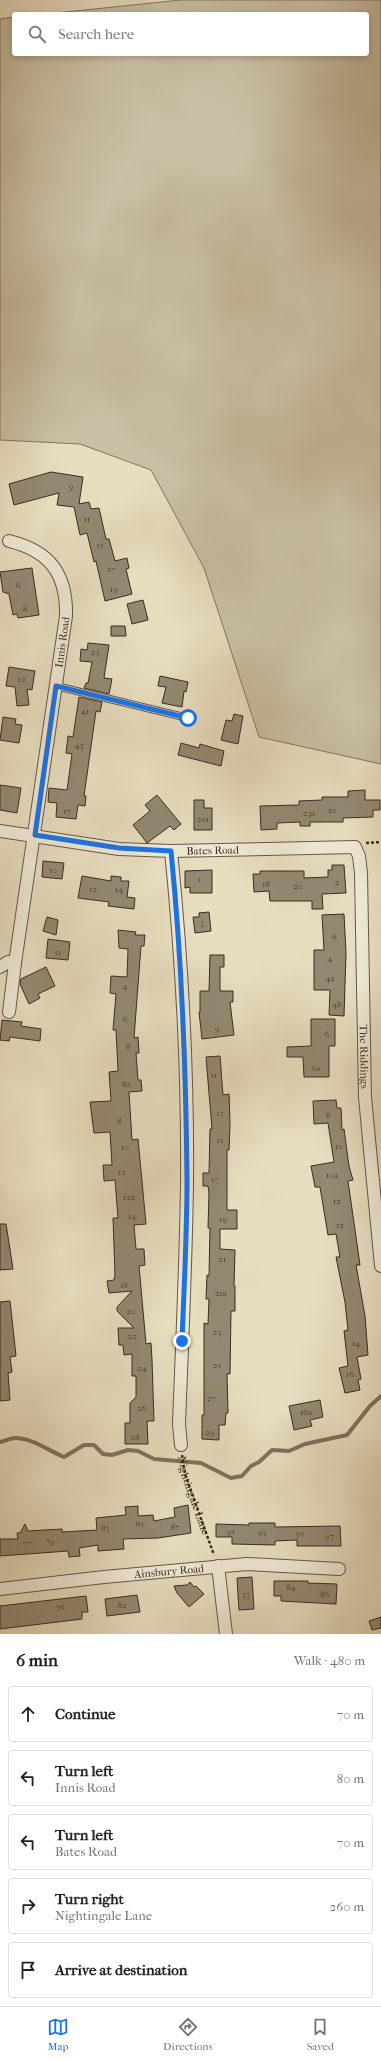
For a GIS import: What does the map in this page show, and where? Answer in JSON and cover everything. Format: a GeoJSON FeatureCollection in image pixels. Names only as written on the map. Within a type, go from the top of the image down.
{"type":"FeatureCollection","features":[{"type":"Feature","properties":{"kind":"street","name":"Innis Road"},"geometry":{"type":"LineString","coordinates":[[8,541],[26,545],[52,562],[62,580],[66,602],[66,616],[35,835],[14,963],[9,1012]]}},
{"type":"Feature","properties":{"kind":"street","name":"Bates Road"},"geometry":{"type":"LineString","coordinates":[[0,831],[119,848],[171,851],[355,847]]}},
{"type":"Feature","properties":{"kind":"street","name":"The Riddings"},"geometry":{"type":"LineString","coordinates":[[355,847],[359,856],[361,873],[364,1097],[381,1266]]}},
{"type":"Feature","properties":{"kind":"street","name":"Nightingale Lane"},"geometry":{"type":"LineString","coordinates":[[171,851],[176,900],[184,1042],[187,1182],[178,1424],[180,1445]]}},
{"type":"Feature","properties":{"kind":"street"},"geometry":{"type":"LineString","coordinates":[[0,967],[8,962],[14,963]]}},
{"type":"Feature","properties":{"kind":"street","name":"Ainsbury Road"},"geometry":{"type":"LineString","coordinates":[[0,1589],[104,1576],[247,1564],[339,1569]]}},
{"type":"Feature","properties":{"kind":"street"},"geometry":{"type":"LineString","coordinates":[[218,1566],[226,1634]]}},
{"type":"Feature","properties":{"kind":"lane"},"geometry":{"type":"LineString","coordinates":[[56,686],[188,718]]}},
{"type":"Feature","properties":{"kind":"path","name":"Nightingale Lane"},"geometry":{"type":"LineString","coordinates":[[180,1445],[185,1474],[218,1566]]}},
{"type":"Feature","properties":{"kind":"shaded area"},"geometry":{"type":"Polygon","coordinates":[[[181,0],[381,0],[381,764],[259,737],[204,568],[151,470],[80,444],[0,440],[0,19],[12,17],[12,56],[369,56],[369,12],[65,12],[181,0]]]}},
{"type":"Feature","properties":{"kind":"building"},"geometry":{"type":"Polygon","coordinates":[[[51,472],[83,477],[79,504],[89,502],[91,509],[99,508],[106,539],[109,539],[115,561],[127,558],[129,568],[126,569],[132,594],[105,601],[96,561],[94,562],[87,533],[80,535],[74,507],[57,505],[59,493],[14,505],[9,484],[51,472]]]}},
{"type":"Feature","properties":{"kind":"building"},"geometry":{"type":"Polygon","coordinates":[[[32,568],[39,615],[18,618],[17,614],[13,615],[9,594],[3,592],[0,572],[32,568]]]}},
{"type":"Feature","properties":{"kind":"building"},"geometry":{"type":"Polygon","coordinates":[[[143,600],[148,620],[132,624],[127,604],[143,600]]]}},
{"type":"Feature","properties":{"kind":"building"},"geometry":{"type":"Polygon","coordinates":[[[111,626],[125,626],[126,636],[111,636],[111,626]]]}},
{"type":"Feature","properties":{"kind":"building"},"geometry":{"type":"Polygon","coordinates":[[[88,643],[109,645],[104,678],[112,679],[109,694],[84,688],[86,683],[88,683],[92,662],[80,661],[81,649],[87,650],[88,643]]]}},
{"type":"Feature","properties":{"kind":"building"},"geometry":{"type":"Polygon","coordinates":[[[9,667],[35,671],[32,690],[27,689],[29,705],[17,706],[15,687],[6,686],[9,667]]]}},
{"type":"Feature","properties":{"kind":"building"},"geometry":{"type":"Polygon","coordinates":[[[160,676],[188,682],[186,692],[184,691],[182,707],[162,703],[166,687],[158,686],[160,676]]]}},
{"type":"Feature","properties":{"kind":"building"},"geometry":{"type":"Polygon","coordinates":[[[79,697],[102,702],[100,712],[96,711],[84,796],[86,796],[85,806],[78,805],[76,819],[56,817],[57,803],[48,802],[49,788],[67,790],[72,754],[66,753],[68,736],[73,737],[79,697]]]}},
{"type":"Feature","properties":{"kind":"building"},"geometry":{"type":"Polygon","coordinates":[[[234,714],[243,716],[238,744],[221,740],[226,720],[232,721],[234,714]]]}},
{"type":"Feature","properties":{"kind":"building"},"geometry":{"type":"Polygon","coordinates":[[[3,717],[16,719],[15,724],[22,725],[19,743],[0,740],[3,717]]]}},
{"type":"Feature","properties":{"kind":"building"},"geometry":{"type":"Polygon","coordinates":[[[181,743],[199,748],[200,744],[224,751],[221,766],[178,755],[181,743]]]}},
{"type":"Feature","properties":{"kind":"building"},"geometry":{"type":"Polygon","coordinates":[[[0,785],[21,788],[17,813],[0,810],[0,785]]]}},
{"type":"Feature","properties":{"kind":"building"},"geometry":{"type":"Polygon","coordinates":[[[365,790],[365,800],[380,800],[380,810],[373,810],[373,817],[343,818],[343,822],[310,822],[310,826],[300,826],[300,822],[277,823],[277,829],[261,830],[260,806],[299,805],[299,801],[322,800],[322,797],[348,797],[348,791],[365,790]]]}},
{"type":"Feature","properties":{"kind":"building"},"geometry":{"type":"Polygon","coordinates":[[[157,795],[181,824],[174,830],[170,826],[147,843],[133,825],[150,811],[145,805],[157,795]]]}},
{"type":"Feature","properties":{"kind":"building"},"geometry":{"type":"Polygon","coordinates":[[[194,800],[204,800],[204,808],[212,808],[212,830],[194,830],[194,800]]]}},
{"type":"Feature","properties":{"kind":"building"},"geometry":{"type":"Polygon","coordinates":[[[43,861],[64,863],[62,879],[42,877],[43,861]]]}},
{"type":"Feature","properties":{"kind":"building"},"geometry":{"type":"Polygon","coordinates":[[[332,865],[344,865],[346,893],[322,894],[323,909],[312,909],[312,901],[270,901],[269,891],[254,892],[253,874],[260,874],[260,871],[304,871],[304,878],[328,877],[328,870],[332,870],[332,865]]]}},
{"type":"Feature","properties":{"kind":"building"},"geometry":{"type":"Polygon","coordinates":[[[212,870],[212,893],[190,893],[190,887],[185,888],[185,871],[212,870]]]}},
{"type":"Feature","properties":{"kind":"building"},"geometry":{"type":"Polygon","coordinates":[[[82,876],[111,881],[111,876],[121,877],[121,881],[129,881],[127,897],[135,898],[134,909],[108,906],[109,902],[78,898],[82,876]]]}},
{"type":"Feature","properties":{"kind":"building"},"geometry":{"type":"Polygon","coordinates":[[[209,912],[211,931],[195,933],[193,917],[199,917],[199,913],[209,912]]]}},
{"type":"Feature","properties":{"kind":"building"},"geometry":{"type":"Polygon","coordinates":[[[344,914],[346,953],[344,1016],[329,1015],[330,990],[314,990],[314,950],[324,950],[322,915],[344,914]]]}},
{"type":"Feature","properties":{"kind":"building"},"geometry":{"type":"Polygon","coordinates":[[[47,917],[58,920],[56,935],[43,931],[47,917]]]}},
{"type":"Feature","properties":{"kind":"building"},"geometry":{"type":"Polygon","coordinates":[[[118,930],[136,932],[135,935],[145,935],[144,946],[141,946],[134,1038],[138,1037],[139,1053],[136,1053],[138,1080],[141,1080],[142,1091],[129,1092],[132,1140],[138,1139],[146,1224],[134,1225],[136,1249],[144,1249],[145,1265],[139,1266],[146,1344],[151,1343],[154,1421],[147,1421],[148,1444],[125,1444],[125,1423],[130,1423],[130,1403],[136,1397],[136,1376],[132,1376],[132,1354],[124,1355],[123,1345],[119,1345],[118,1328],[134,1328],[117,1311],[117,1307],[132,1291],[109,1293],[107,1281],[114,1280],[115,1275],[113,1218],[118,1218],[115,1180],[104,1181],[103,1165],[112,1165],[110,1132],[94,1133],[90,1102],[111,1101],[109,1072],[118,1071],[116,1030],[113,1030],[116,994],[110,993],[111,976],[127,977],[128,949],[119,948],[118,930]]]}},
{"type":"Feature","properties":{"kind":"building"},"geometry":{"type":"Polygon","coordinates":[[[48,939],[70,942],[68,960],[46,958],[48,939]]]}},
{"type":"Feature","properties":{"kind":"building"},"geometry":{"type":"Polygon","coordinates":[[[210,955],[224,955],[224,967],[220,967],[220,991],[233,991],[233,1002],[230,1002],[234,1035],[202,1039],[199,1012],[200,991],[209,991],[210,955]]]}},
{"type":"Feature","properties":{"kind":"building"},"geometry":{"type":"Polygon","coordinates":[[[46,967],[55,986],[38,994],[40,998],[29,1004],[20,984],[21,979],[46,967]]]}},
{"type":"Feature","properties":{"kind":"building"},"geometry":{"type":"Polygon","coordinates":[[[311,1019],[335,1019],[335,1046],[329,1046],[329,1077],[304,1077],[303,1057],[287,1057],[287,1047],[311,1046],[311,1019]]]}},
{"type":"Feature","properties":{"kind":"building"},"geometry":{"type":"Polygon","coordinates":[[[2,1020],[22,1022],[21,1026],[41,1029],[40,1041],[10,1037],[9,1041],[0,1040],[2,1020]]]}},
{"type":"Feature","properties":{"kind":"building"},"geometry":{"type":"Polygon","coordinates":[[[220,1056],[223,1095],[229,1094],[230,1124],[229,1150],[227,1150],[227,1210],[237,1210],[237,1229],[220,1229],[220,1249],[235,1250],[235,1311],[231,1311],[230,1374],[227,1374],[228,1413],[226,1413],[225,1425],[219,1425],[219,1440],[202,1439],[202,1415],[204,1415],[204,1323],[208,1324],[209,1299],[206,1299],[207,1275],[209,1276],[210,1228],[208,1228],[209,1193],[208,1186],[203,1186],[203,1173],[209,1173],[210,1129],[212,1129],[206,1057],[220,1056]]]}},
{"type":"Feature","properties":{"kind":"building"},"geometry":{"type":"Polygon","coordinates":[[[336,1100],[337,1108],[341,1108],[342,1130],[344,1129],[349,1166],[353,1180],[348,1181],[360,1265],[356,1265],[365,1316],[368,1355],[357,1357],[361,1379],[358,1380],[360,1390],[345,1393],[339,1368],[348,1366],[344,1331],[348,1330],[345,1302],[336,1257],[340,1257],[336,1234],[328,1235],[320,1187],[315,1187],[311,1166],[334,1162],[328,1123],[314,1124],[313,1101],[336,1100]]]}},
{"type":"Feature","properties":{"kind":"building"},"geometry":{"type":"Polygon","coordinates":[[[0,1224],[6,1224],[13,1269],[0,1270],[0,1224]]]}},
{"type":"Feature","properties":{"kind":"building"},"geometry":{"type":"Polygon","coordinates":[[[10,1301],[16,1356],[10,1357],[12,1372],[8,1373],[10,1400],[0,1401],[0,1302],[10,1301]]]}},
{"type":"Feature","properties":{"kind":"building"},"geometry":{"type":"Polygon","coordinates":[[[320,1400],[323,1417],[310,1420],[312,1426],[294,1430],[289,1406],[320,1400]]]}},
{"type":"Feature","properties":{"kind":"building"},"geometry":{"type":"Polygon","coordinates":[[[188,1505],[191,1533],[158,1538],[123,1539],[124,1549],[98,1551],[98,1545],[79,1548],[80,1556],[69,1557],[68,1551],[0,1556],[0,1539],[18,1539],[17,1533],[20,1533],[25,1524],[28,1531],[62,1529],[62,1532],[97,1530],[96,1518],[126,1515],[125,1507],[138,1506],[138,1516],[153,1515],[154,1521],[175,1517],[174,1508],[188,1505]]]}},
{"type":"Feature","properties":{"kind":"building"},"geometry":{"type":"Polygon","coordinates":[[[249,1523],[275,1523],[275,1527],[340,1526],[341,1546],[297,1546],[297,1540],[275,1541],[275,1545],[232,1544],[232,1537],[216,1537],[216,1524],[249,1525],[249,1523]]]}},
{"type":"Feature","properties":{"kind":"building"},"geometry":{"type":"Polygon","coordinates":[[[252,1577],[254,1609],[239,1610],[237,1578],[252,1577]]]}},
{"type":"Feature","properties":{"kind":"building"},"geometry":{"type":"Polygon","coordinates":[[[274,1581],[308,1581],[308,1583],[337,1584],[336,1604],[281,1601],[281,1596],[274,1596],[274,1581]]]}},
{"type":"Feature","properties":{"kind":"building"},"geometry":{"type":"Polygon","coordinates":[[[190,1582],[204,1594],[189,1607],[177,1593],[174,1586],[187,1585],[190,1582]]]}},
{"type":"Feature","properties":{"kind":"building"},"geometry":{"type":"Polygon","coordinates":[[[137,1595],[140,1612],[107,1616],[105,1599],[137,1595]]]}},
{"type":"Feature","properties":{"kind":"building"},"geometry":{"type":"Polygon","coordinates":[[[86,1596],[88,1612],[82,1612],[82,1619],[0,1629],[0,1606],[86,1596]]]}},
{"type":"Feature","properties":{"kind":"building"},"geometry":{"type":"Polygon","coordinates":[[[381,1617],[381,1628],[372,1630],[369,1621],[381,1617]]]}},
{"type":"Feature","properties":{"kind":"waterway"},"geometry":{"type":"LineString","coordinates":[[0,1442],[13,1438],[28,1440],[64,1457],[84,1445],[94,1445],[103,1454],[112,1455],[128,1450],[138,1451],[154,1459],[201,1463],[231,1478],[242,1476],[251,1466],[259,1462],[272,1450],[289,1451],[305,1444],[347,1435],[370,1406],[381,1396]]}},
{"type":"Feature","properties":{"kind":"route"},"geometry":{"type":"LineString","coordinates":[[182,1341],[187,1182],[184,1042],[176,900],[171,851],[119,848],[35,835],[56,686],[188,718]]}}]}
